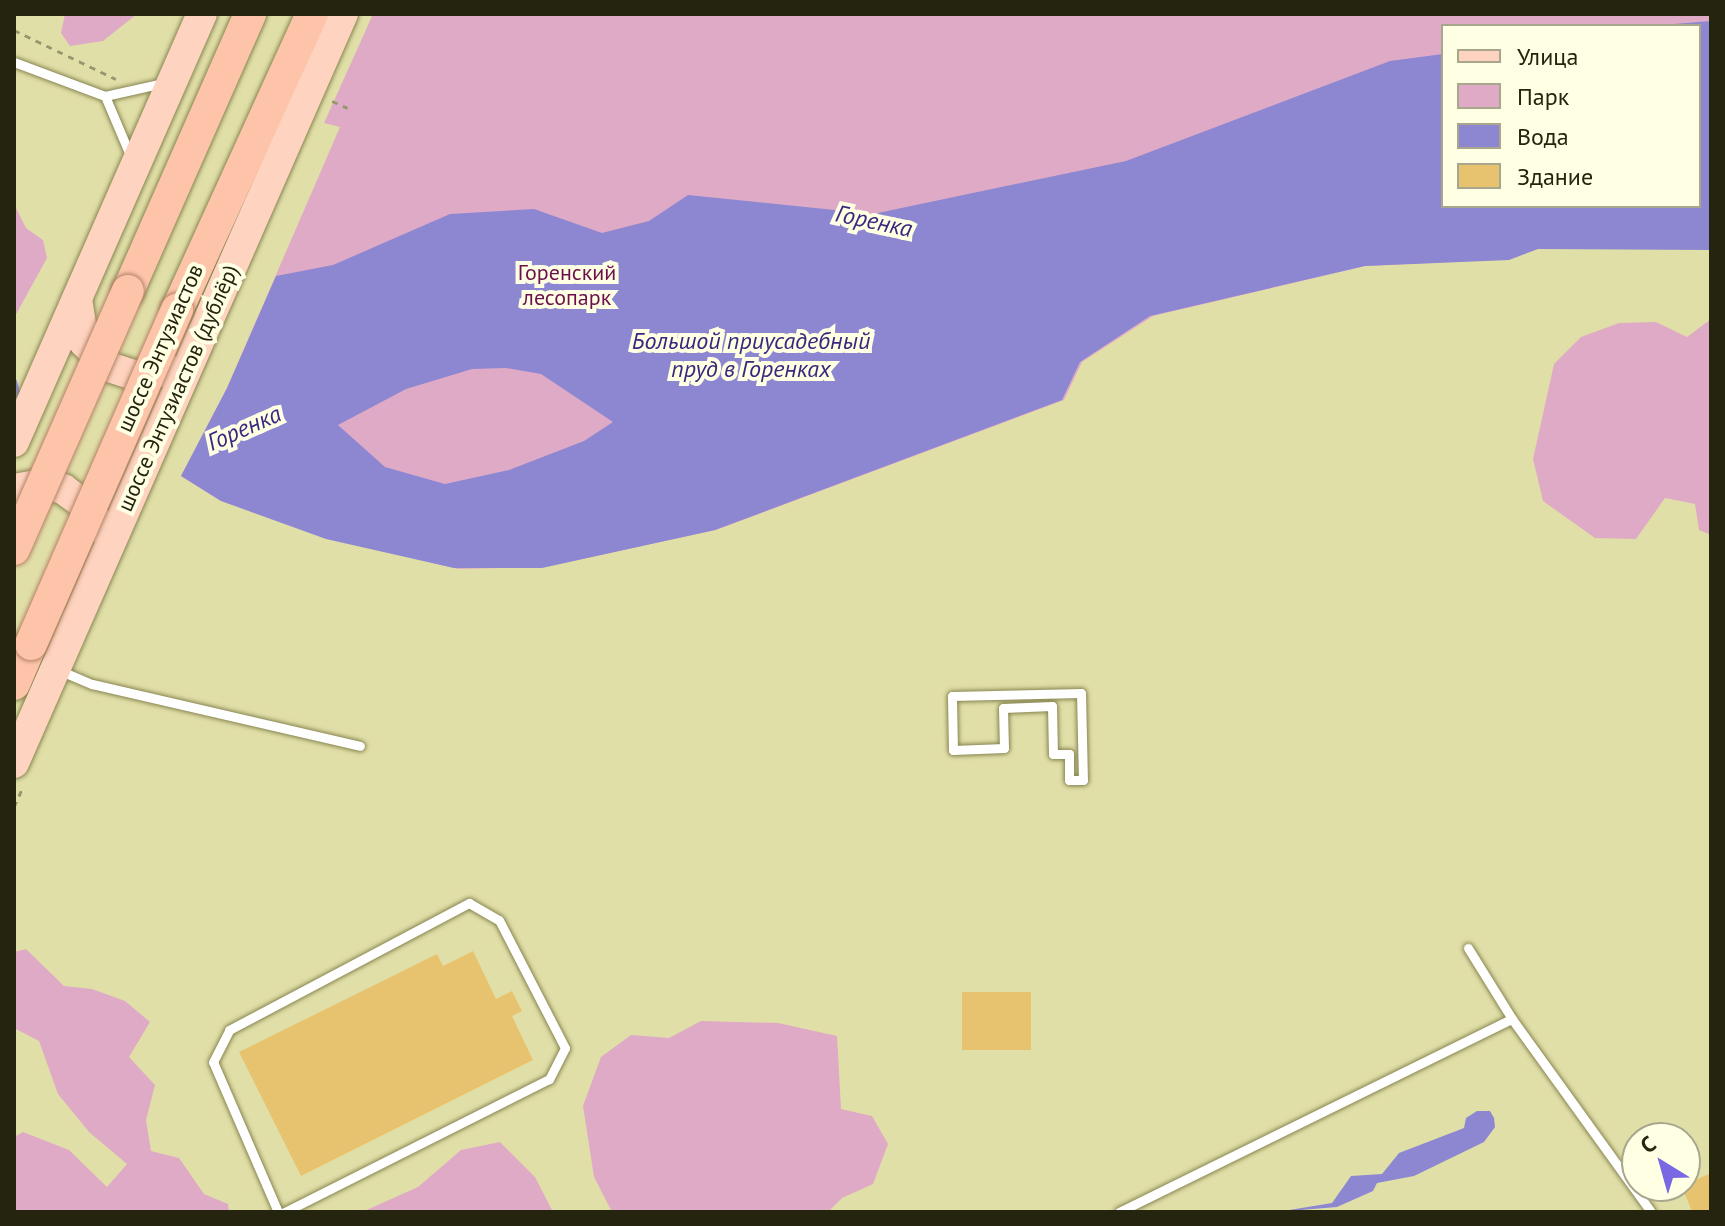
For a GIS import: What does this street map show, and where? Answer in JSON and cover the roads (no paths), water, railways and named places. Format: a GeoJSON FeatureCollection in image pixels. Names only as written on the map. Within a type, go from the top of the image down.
{"type":"FeatureCollection","features":[{"type":"Feature","properties":{"kind":"highway"},"geometry":{"type":"LineString","coordinates":[[14,549],[250,14]]}},
{"type":"Feature","properties":{"kind":"highway","name":"шоссе Энтузиастов"},"geometry":{"type":"LineString","coordinates":[[14,684],[177,310],[312,14]]}},
{"type":"Feature","properties":{"kind":"main road"},"geometry":{"type":"LineString","coordinates":[[18,434],[202,14]]}},
{"type":"Feature","properties":{"kind":"main road","name":"шоссе Энтузиастов (дублёр)"},"geometry":{"type":"LineString","coordinates":[[14,763],[343,14]]}},
{"type":"Feature","properties":{"kind":"main road"},"geometry":{"type":"LineString","coordinates":[[77,297],[84,342],[115,371],[158,374],[196,348]]}},
{"type":"Feature","properties":{"kind":"main road"},"geometry":{"type":"LineString","coordinates":[[14,489],[53,485],[82,500],[100,528],[104,558]]}},
{"type":"Feature","properties":{"kind":"lane"},"geometry":{"type":"LineString","coordinates":[[14,62],[105,96],[143,91],[164,83],[181,66]]}},
{"type":"Feature","properties":{"kind":"lane"},"geometry":{"type":"LineString","coordinates":[[105,96],[135,170]]}},
{"type":"Feature","properties":{"kind":"lane"},"geometry":{"type":"LineString","coordinates":[[55,669],[92,684],[360,746]]}},
{"type":"Feature","properties":{"kind":"lane"},"geometry":{"type":"LineString","coordinates":[[1081,693],[1083,780],[1069,780],[1069,754],[1053,754],[1052,706],[1003,708],[1004,748],[953,750],[952,696],[1081,693]]}},
{"type":"Feature","properties":{"kind":"lane"},"geometry":{"type":"LineString","coordinates":[[469,903],[499,920],[565,1048],[549,1079],[281,1212],[213,1062],[229,1030],[469,903]]}},
{"type":"Feature","properties":{"kind":"lane"},"geometry":{"type":"LineString","coordinates":[[1468,948],[1512,1019],[1651,1212]]}},
{"type":"Feature","properties":{"kind":"lane"},"geometry":{"type":"LineString","coordinates":[[1119,1212],[1512,1019]]}},
{"type":"Feature","properties":{"kind":"water","name":"Большой приусадебный пруд в Горенках"},"geometry":{"type":"Polygon","coordinates":[[[1711,21],[1711,250],[1538,249],[1509,260],[1365,266],[1150,316],[1080,362],[1062,400],[715,530],[542,568],[454,568],[326,539],[221,501],[181,476],[227,388],[276,276],[333,265],[450,214],[534,209],[602,233],[649,221],[688,195],[873,214],[1126,161],[1390,61],[1441,54],[1441,208],[1701,208],[1701,24],[1674,24],[1711,21]],[[506,368],[472,369],[406,389],[338,425],[385,467],[445,484],[509,470],[584,441],[613,422],[541,374],[506,368]]]}},
{"type":"Feature","properties":{"kind":"water"},"geometry":{"type":"Polygon","coordinates":[[[1477,1111],[1490,1111],[1494,1118],[1495,1127],[1484,1142],[1414,1176],[1377,1183],[1373,1191],[1337,1207],[1277,1212],[1332,1203],[1351,1176],[1382,1174],[1399,1153],[1464,1128],[1466,1118],[1477,1111]]]}},
{"type":"Feature","properties":{"kind":"waterway","name":"Горенка"},"geometry":{"type":"LineString","coordinates":[[14,381],[19,399]]}},
{"type":"Feature","properties":{"kind":"park label","name":"Горенский лесопарк"},"geometry":{"type":"Point","coordinates":[567,284]}}]}
